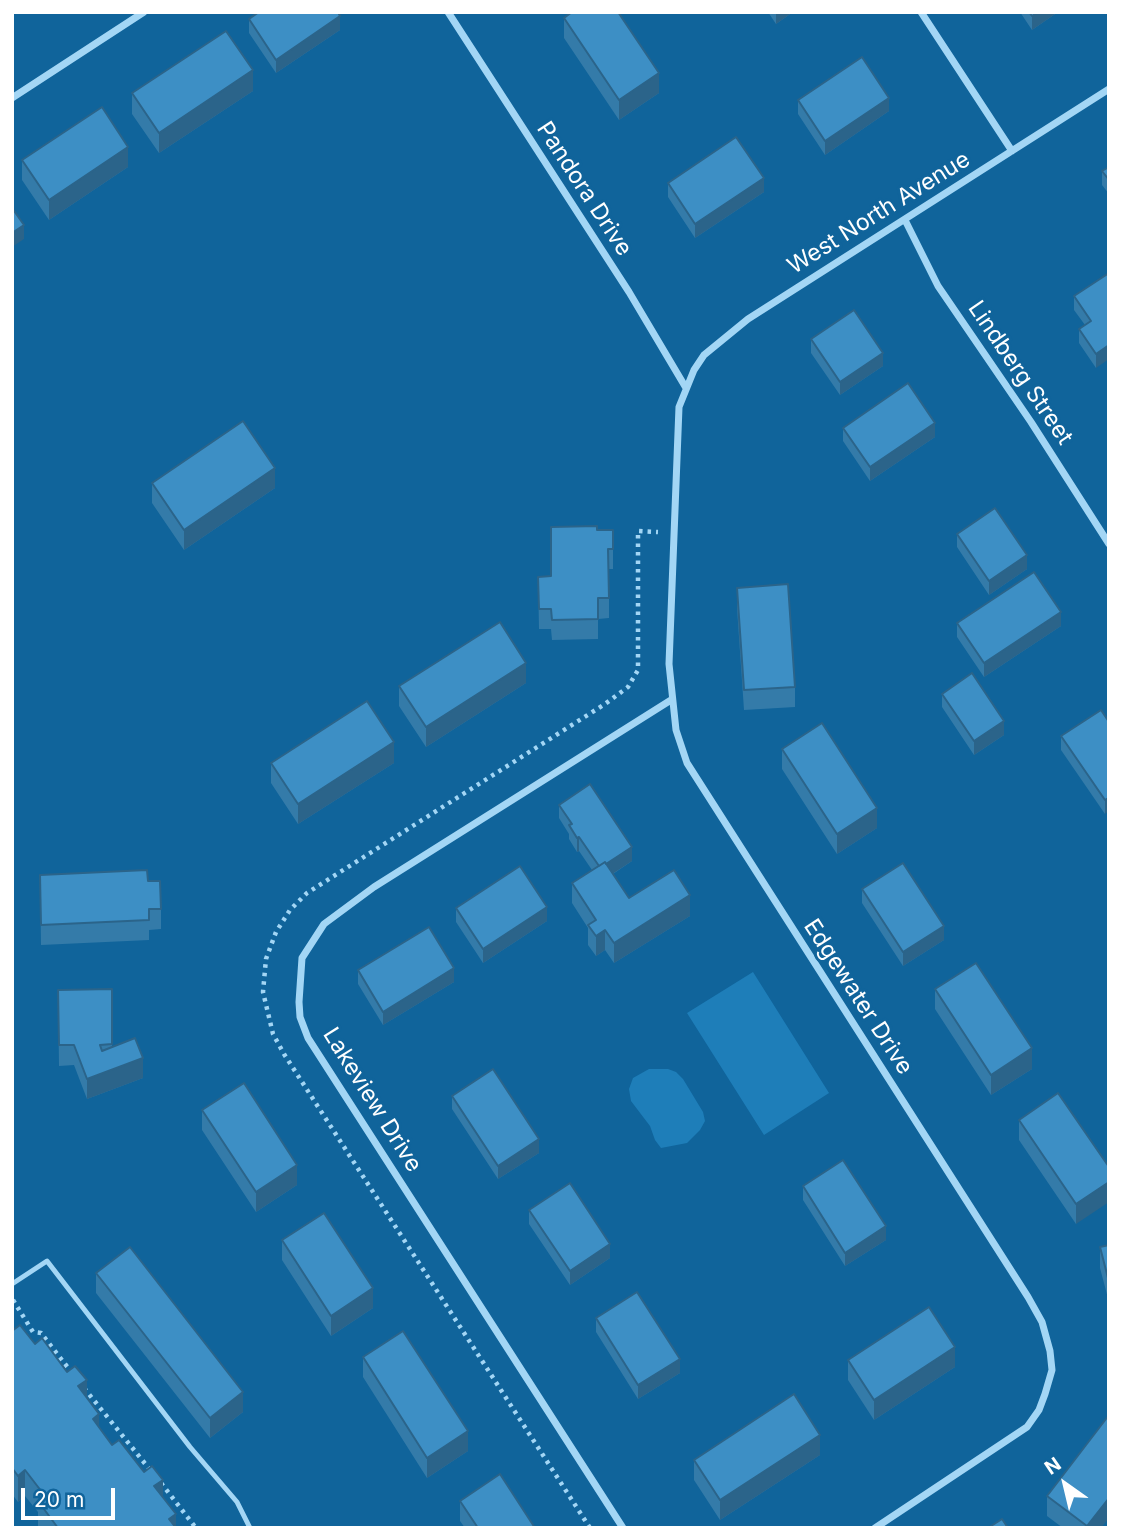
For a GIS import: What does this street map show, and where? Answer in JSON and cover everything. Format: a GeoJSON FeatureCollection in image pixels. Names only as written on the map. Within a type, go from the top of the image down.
{"type":"FeatureCollection","features":[{"type":"Feature","properties":{"kind":"street"},"geometry":{"type":"LineString","coordinates":[[12,98],[144,12]]}},
{"type":"Feature","properties":{"kind":"street","name":"Pandora Drive"},"geometry":{"type":"LineString","coordinates":[[448,12],[629,292],[686,388]]}},
{"type":"Feature","properties":{"kind":"street"},"geometry":{"type":"LineString","coordinates":[[921,12],[1012,151]]}},
{"type":"Feature","properties":{"kind":"street","name":"West North Avenue"},"geometry":{"type":"LineString","coordinates":[[686,388],[704,355],[748,319],[1109,89]]}},
{"type":"Feature","properties":{"kind":"street","name":"Lindberg Street"},"geometry":{"type":"LineString","coordinates":[[905,220],[938,286],[1031,422],[1109,544]]}},
{"type":"Feature","properties":{"kind":"street","name":"Edgewater Drive"},"geometry":{"type":"LineString","coordinates":[[686,388],[679,407],[669,664],[676,730],[687,763],[1028,1297],[1042,1322],[1050,1351],[1052,1370],[1045,1394],[1039,1410],[1027,1427],[875,1528]]}},
{"type":"Feature","properties":{"kind":"street","name":"Lakeview Drive"},"geometry":{"type":"LineString","coordinates":[[622,1528],[308,1038],[300,1017],[299,1002],[302,958],[324,924],[374,887],[671,700]]}},
{"type":"Feature","properties":{"kind":"lane"},"geometry":{"type":"LineString","coordinates":[[12,1284],[47,1261],[190,1447],[237,1502],[250,1528]]}},
{"type":"Feature","properties":{"kind":"path"},"geometry":{"type":"LineString","coordinates":[[590,1528],[284,1054],[273,1034],[263,992],[266,959],[276,932],[290,910],[307,893],[628,687],[638,670],[638,531],[676,533]]}},
{"type":"Feature","properties":{"kind":"path"},"geometry":{"type":"LineString","coordinates":[[12,1299],[33,1332]]}},
{"type":"Feature","properties":{"kind":"path"},"geometry":{"type":"LineString","coordinates":[[23,1339],[33,1332],[41,1333],[75,1376]]}},
{"type":"Feature","properties":{"kind":"path"},"geometry":{"type":"LineString","coordinates":[[83,1386],[196,1528]]}},
{"type":"Feature","properties":{"kind":"shaded area"},"geometry":{"type":"Polygon","coordinates":[[[753,972],[829,1093],[764,1135],[687,1013],[753,972]]]}},
{"type":"Feature","properties":{"kind":"shaded area"},"geometry":{"type":"Polygon","coordinates":[[[649,1069],[676,1072],[703,1112],[705,1121],[687,1143],[661,1148],[650,1126],[631,1101],[629,1089],[633,1078],[649,1069]]]}},
{"type":"Feature","properties":{"kind":"building"},"geometry":{"type":"Polygon","coordinates":[[[259,12],[338,12],[340,16],[276,60],[249,19],[259,12]]]}},
{"type":"Feature","properties":{"kind":"building"},"geometry":{"type":"Polygon","coordinates":[[[572,12],[618,12],[659,73],[619,100],[564,18],[572,12]]]}},
{"type":"Feature","properties":{"kind":"building"},"geometry":{"type":"Polygon","coordinates":[[[226,31],[253,70],[159,133],[132,93],[226,31]]]}},
{"type":"Feature","properties":{"kind":"building"},"geometry":{"type":"Polygon","coordinates":[[[862,57],[889,98],[825,141],[798,100],[862,57]]]}},
{"type":"Feature","properties":{"kind":"building"},"geometry":{"type":"Polygon","coordinates":[[[102,107],[128,147],[49,200],[22,160],[102,107]]]}},
{"type":"Feature","properties":{"kind":"building"},"geometry":{"type":"Polygon","coordinates":[[[736,137],[764,178],[695,224],[668,183],[736,137]]]}},
{"type":"Feature","properties":{"kind":"building"},"geometry":{"type":"Polygon","coordinates":[[[1109,167],[1109,180],[1102,171],[1109,167]]]}},
{"type":"Feature","properties":{"kind":"building"},"geometry":{"type":"Polygon","coordinates":[[[12,208],[24,225],[12,233],[12,208]]]}},
{"type":"Feature","properties":{"kind":"building"},"geometry":{"type":"Polygon","coordinates":[[[1109,273],[1109,345],[1096,354],[1079,329],[1091,321],[1074,296],[1109,273]]]}},
{"type":"Feature","properties":{"kind":"building"},"geometry":{"type":"Polygon","coordinates":[[[854,310],[883,353],[840,382],[811,339],[854,310]]]}},
{"type":"Feature","properties":{"kind":"building"},"geometry":{"type":"Polygon","coordinates":[[[908,383],[935,423],[870,467],[843,428],[908,383]]]}},
{"type":"Feature","properties":{"kind":"building"},"geometry":{"type":"Polygon","coordinates":[[[243,421],[275,468],[184,530],[152,483],[243,421]]]}},
{"type":"Feature","properties":{"kind":"building"},"geometry":{"type":"Polygon","coordinates":[[[995,508],[1027,555],[989,581],[957,534],[995,508]]]}},
{"type":"Feature","properties":{"kind":"building"},"geometry":{"type":"Polygon","coordinates":[[[597,526],[597,530],[613,530],[613,549],[608,549],[609,598],[598,598],[598,619],[552,620],[551,609],[539,609],[538,577],[551,576],[551,527],[597,526]]]}},
{"type":"Feature","properties":{"kind":"building"},"geometry":{"type":"Polygon","coordinates":[[[1034,572],[1061,612],[984,663],[957,623],[1034,572]]]}},
{"type":"Feature","properties":{"kind":"building"},"geometry":{"type":"Polygon","coordinates":[[[788,584],[795,687],[744,690],[737,588],[788,584]]]}},
{"type":"Feature","properties":{"kind":"building"},"geometry":{"type":"Polygon","coordinates":[[[500,622],[526,663],[426,727],[399,686],[500,622]]]}},
{"type":"Feature","properties":{"kind":"building"},"geometry":{"type":"Polygon","coordinates":[[[972,673],[1004,721],[974,741],[942,694],[972,673]]]}},
{"type":"Feature","properties":{"kind":"building"},"geometry":{"type":"Polygon","coordinates":[[[367,701],[394,742],[298,804],[271,763],[367,701]]]}},
{"type":"Feature","properties":{"kind":"building"},"geometry":{"type":"Polygon","coordinates":[[[1101,710],[1109,722],[1109,798],[1105,800],[1061,736],[1101,710]]]}},
{"type":"Feature","properties":{"kind":"building"},"geometry":{"type":"Polygon","coordinates":[[[822,723],[877,808],[837,834],[782,749],[822,723]]]}},
{"type":"Feature","properties":{"kind":"building"},"geometry":{"type":"Polygon","coordinates":[[[590,784],[632,847],[599,866],[579,837],[577,838],[569,825],[572,824],[559,805],[590,784]]]}},
{"type":"Feature","properties":{"kind":"building"},"geometry":{"type":"Polygon","coordinates":[[[605,862],[629,898],[674,870],[690,895],[614,943],[605,930],[596,936],[588,925],[596,920],[572,883],[605,862]]]}},
{"type":"Feature","properties":{"kind":"building"},"geometry":{"type":"Polygon","coordinates":[[[903,863],[944,926],[903,952],[862,889],[903,863]]]}},
{"type":"Feature","properties":{"kind":"building"},"geometry":{"type":"Polygon","coordinates":[[[520,866],[547,907],[483,949],[456,908],[520,866]]]}},
{"type":"Feature","properties":{"kind":"building"},"geometry":{"type":"Polygon","coordinates":[[[147,870],[148,881],[160,881],[161,909],[149,909],[149,920],[41,925],[40,875],[147,870]]]}},
{"type":"Feature","properties":{"kind":"building"},"geometry":{"type":"Polygon","coordinates":[[[429,927],[454,968],[383,1012],[358,970],[429,927]]]}},
{"type":"Feature","properties":{"kind":"building"},"geometry":{"type":"Polygon","coordinates":[[[976,963],[1032,1048],[991,1075],[935,989],[976,963]]]}},
{"type":"Feature","properties":{"kind":"building"},"geometry":{"type":"Polygon","coordinates":[[[112,989],[112,1044],[100,1045],[102,1051],[135,1038],[143,1058],[87,1079],[74,1045],[59,1045],[58,990],[112,989]]]}},
{"type":"Feature","properties":{"kind":"building"},"geometry":{"type":"Polygon","coordinates":[[[493,1069],[539,1139],[498,1166],[452,1096],[493,1069]]]}},
{"type":"Feature","properties":{"kind":"building"},"geometry":{"type":"Polygon","coordinates":[[[244,1083],[297,1165],[256,1192],[202,1110],[244,1083]]]}},
{"type":"Feature","properties":{"kind":"building"},"geometry":{"type":"Polygon","coordinates":[[[1058,1093],[1109,1167],[1109,1182],[1076,1204],[1019,1120],[1058,1093]]]}},
{"type":"Feature","properties":{"kind":"building"},"geometry":{"type":"Polygon","coordinates":[[[843,1160],[886,1226],[845,1253],[803,1186],[843,1160]]]}},
{"type":"Feature","properties":{"kind":"building"},"geometry":{"type":"Polygon","coordinates":[[[570,1183],[610,1244],[570,1271],[529,1210],[570,1183]]]}},
{"type":"Feature","properties":{"kind":"building"},"geometry":{"type":"Polygon","coordinates":[[[324,1213],[373,1288],[331,1316],[282,1240],[324,1213]]]}},
{"type":"Feature","properties":{"kind":"building"},"geometry":{"type":"Polygon","coordinates":[[[1109,1245],[1109,1282],[1100,1247],[1109,1245]]]}},
{"type":"Feature","properties":{"kind":"building"},"geometry":{"type":"Polygon","coordinates":[[[130,1247],[243,1392],[210,1418],[96,1273],[130,1247]]]}},
{"type":"Feature","properties":{"kind":"building"},"geometry":{"type":"Polygon","coordinates":[[[637,1292],[680,1359],[638,1385],[596,1318],[637,1292]]]}},
{"type":"Feature","properties":{"kind":"building"},"geometry":{"type":"Polygon","coordinates":[[[929,1307],[955,1347],[874,1400],[848,1360],[929,1307]]]}},
{"type":"Feature","properties":{"kind":"building"},"geometry":{"type":"Polygon","coordinates":[[[20,1325],[35,1344],[42,1338],[67,1372],[75,1366],[87,1380],[78,1386],[99,1414],[93,1419],[112,1445],[119,1440],[144,1472],[152,1466],[163,1480],[154,1486],[176,1514],[169,1519],[176,1528],[58,1528],[38,1501],[45,1496],[25,1470],[18,1476],[12,1468],[12,1331],[20,1325]]]}},
{"type":"Feature","properties":{"kind":"building"},"geometry":{"type":"Polygon","coordinates":[[[403,1331],[468,1431],[427,1458],[363,1357],[403,1331]]]}},
{"type":"Feature","properties":{"kind":"building"},"geometry":{"type":"Polygon","coordinates":[[[794,1394],[820,1435],[720,1500],[694,1460],[794,1394]]]}},
{"type":"Feature","properties":{"kind":"building"},"geometry":{"type":"Polygon","coordinates":[[[1109,1415],[1109,1498],[1087,1526],[1047,1496],[1109,1415]]]}},
{"type":"Feature","properties":{"kind":"building"},"geometry":{"type":"Polygon","coordinates":[[[500,1474],[535,1528],[478,1528],[460,1501],[500,1474]]]}},
{"type":"Feature","properties":{"kind":"building"},"geometry":{"type":"Polygon","coordinates":[[[1002,1519],[1008,1528],[988,1528],[1002,1519]]]}}]}
